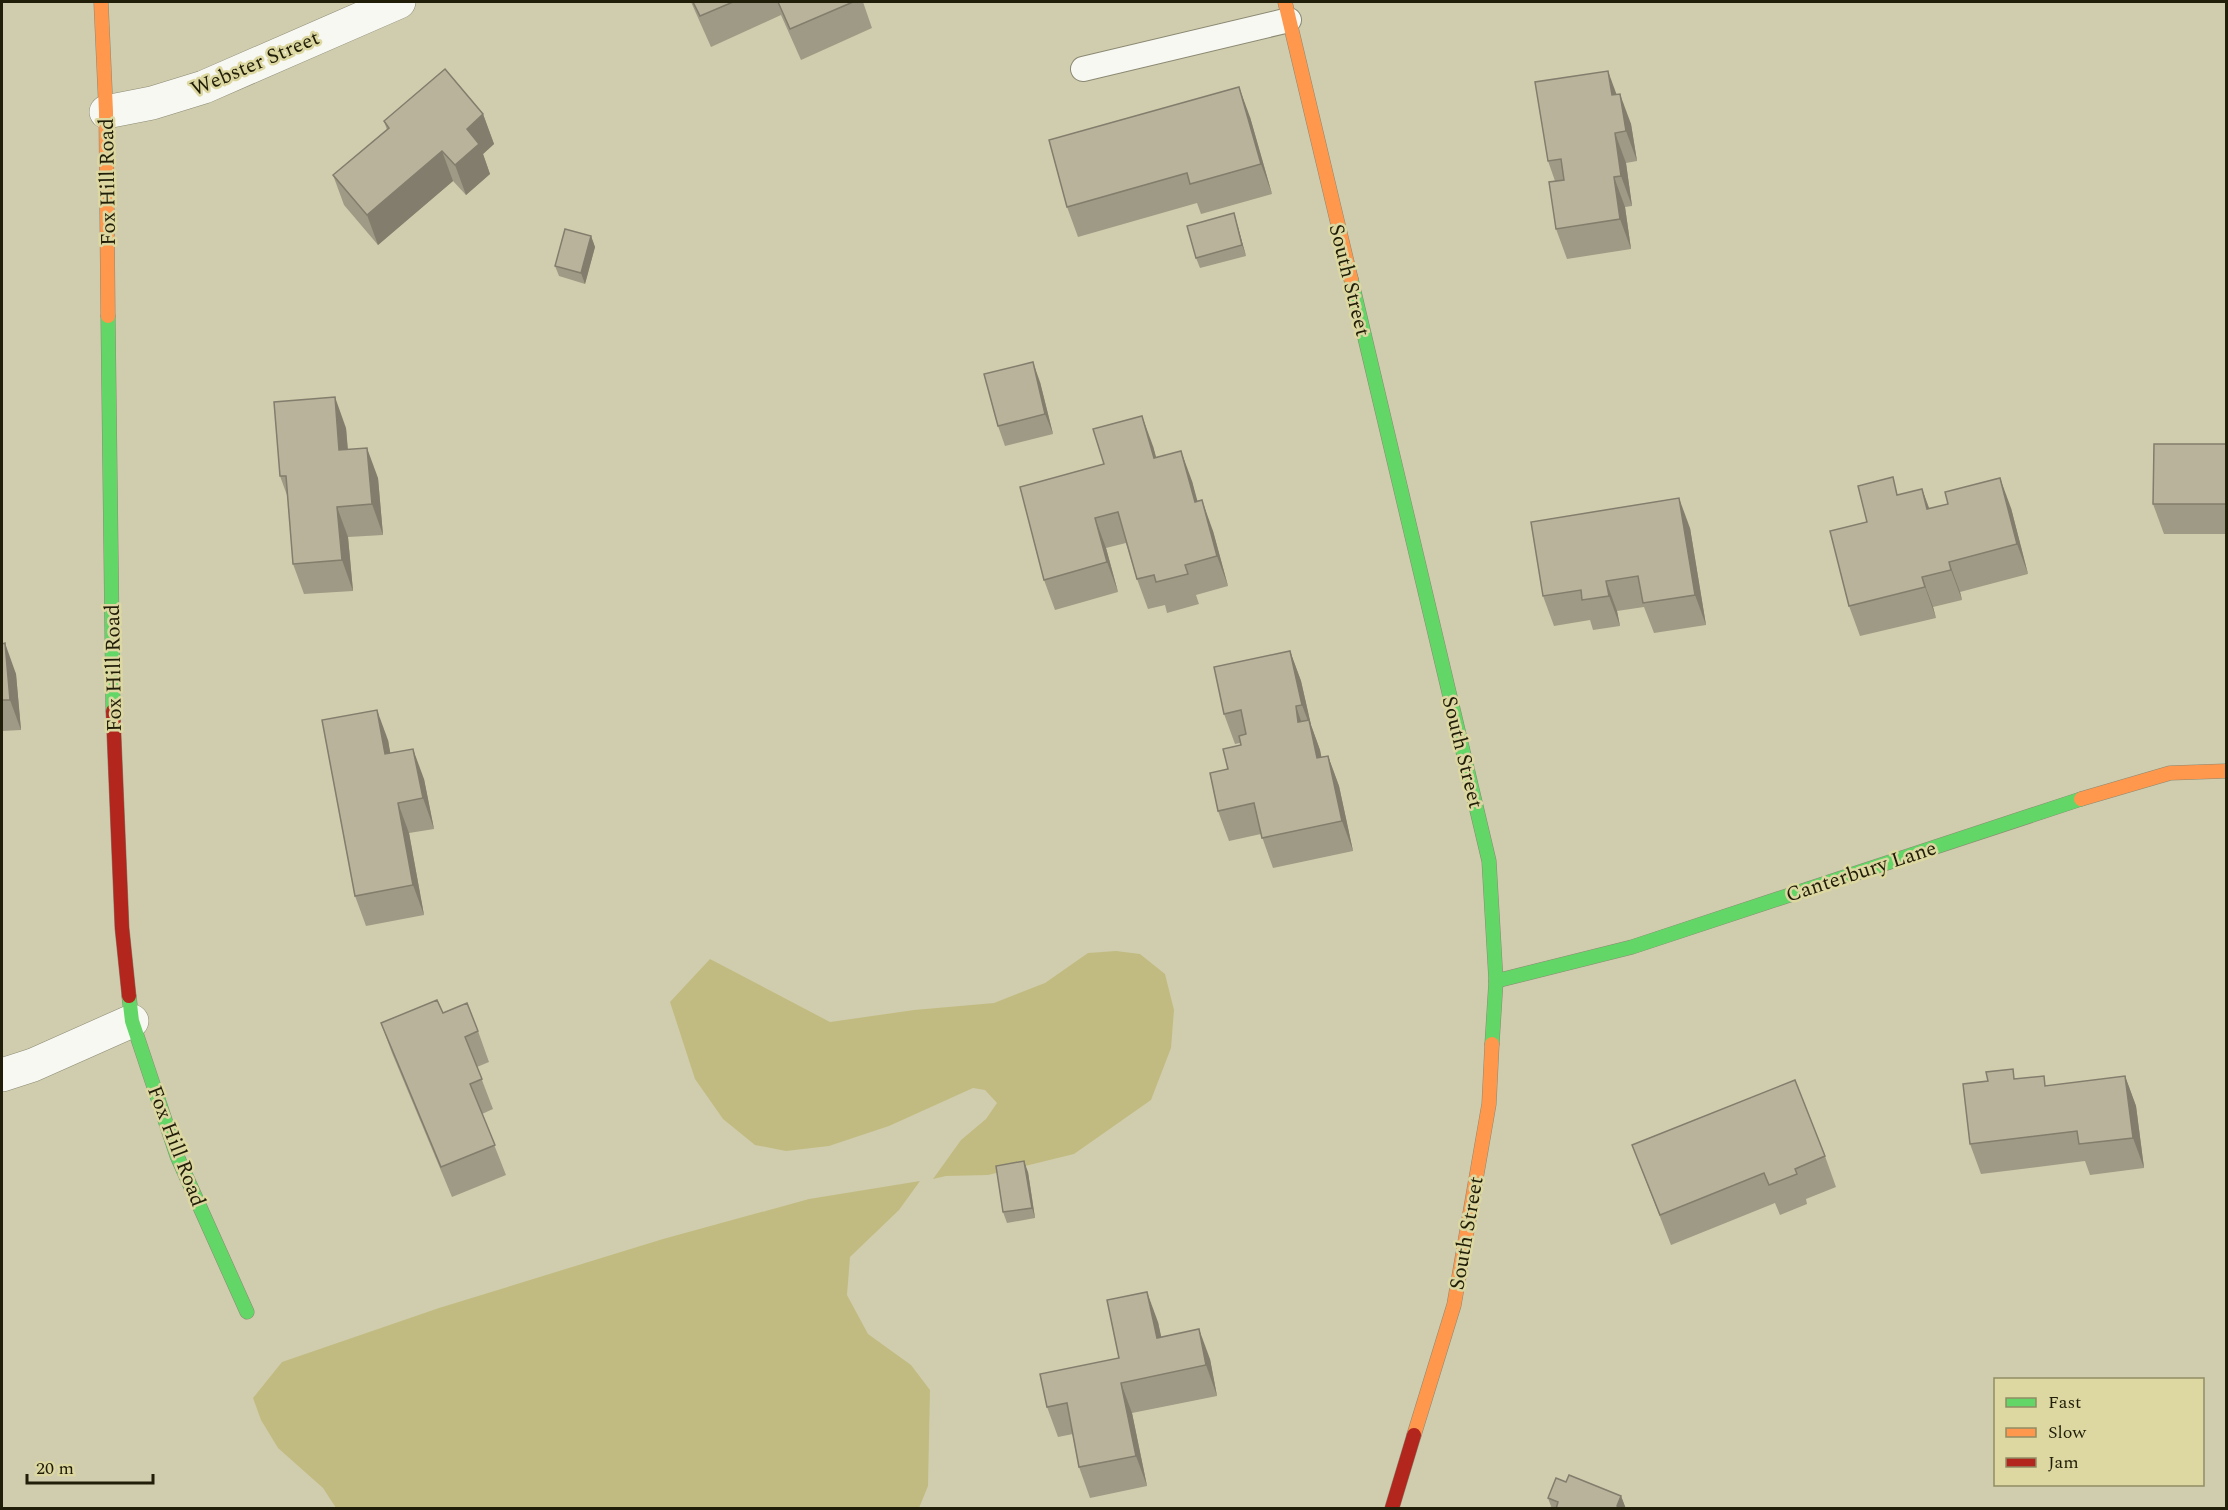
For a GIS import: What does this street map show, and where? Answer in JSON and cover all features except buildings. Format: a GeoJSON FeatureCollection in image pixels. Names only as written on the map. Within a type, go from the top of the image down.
{"type":"FeatureCollection","features":[{"type":"Feature","properties":{"kind":"street","name":"Fox Hill Road"},"geometry":{"type":"LineString","coordinates":[[100,2],[106,112],[113,713],[122,928],[132,1021],[177,1156],[247,1312]]}},
{"type":"Feature","properties":{"kind":"street","name":"Webster Street"},"geometry":{"type":"LineString","coordinates":[[106,112],[152,104],[204,87],[399,2]]}},
{"type":"Feature","properties":{"kind":"street","name":"South Street"},"geometry":{"type":"LineString","coordinates":[[1287,10],[1489,861],[1496,981],[1489,1104],[1454,1305],[1392,1509]]}},
{"type":"Feature","properties":{"kind":"street","name":"Canterbury Lane"},"geometry":{"type":"LineString","coordinates":[[1496,981],[1632,947],[2042,811],[2170,773],[2226,771]]}},
{"type":"Feature","properties":{"kind":"street"},"geometry":{"type":"LineString","coordinates":[[2,1075],[33,1065],[132,1021]]}},
{"type":"Feature","properties":{"kind":"lane"},"geometry":{"type":"LineString","coordinates":[[1083,69],[1287,10]]}},
{"type":"Feature","properties":{"kind":"shaded area"},"geometry":{"type":"Polygon","coordinates":[[[1116,951],[1140,954],[1165,974],[1174,1010],[1171,1048],[1151,1100],[1074,1154],[988,1175],[946,1176],[933,1179],[961,1140],[986,1119],[997,1103],[985,1090],[973,1088],[889,1126],[829,1146],[786,1151],[755,1145],[723,1119],[695,1079],[670,1002],[710,959],[830,1022],[914,1010],[994,1003],[1045,983],[1088,953],[1116,951]]]}},
{"type":"Feature","properties":{"kind":"shaded area"},"geometry":{"type":"Polygon","coordinates":[[[920,1181],[899,1210],[850,1257],[847,1295],[868,1334],[911,1365],[930,1390],[928,1486],[919,1508],[336,1508],[323,1488],[278,1448],[261,1420],[253,1398],[282,1362],[439,1308],[663,1239],[809,1199],[920,1181]]]}},
{"type":"Feature","properties":{"kind":"traffic: fast"},"geometry":{"type":"LineString","coordinates":[[1351,279],[1489,861],[1496,981],[1492,1044]]}},
{"type":"Feature","properties":{"kind":"traffic: fast"},"geometry":{"type":"LineString","coordinates":[[108,316],[113,711]]}},
{"type":"Feature","properties":{"kind":"traffic: fast"},"geometry":{"type":"LineString","coordinates":[[1496,981],[1632,947],[2081,799]]}},
{"type":"Feature","properties":{"kind":"traffic: fast"},"geometry":{"type":"LineString","coordinates":[[129,996],[132,1021],[177,1156],[247,1312]]}},
{"type":"Feature","properties":{"kind":"traffic: slow"},"geometry":{"type":"LineString","coordinates":[[101,2],[106,112],[108,316]]}},
{"type":"Feature","properties":{"kind":"traffic: slow"},"geometry":{"type":"LineString","coordinates":[[1285,2],[1351,279]]}},
{"type":"Feature","properties":{"kind":"traffic: slow"},"geometry":{"type":"LineString","coordinates":[[2081,799],[2170,773],[2226,771]]}},
{"type":"Feature","properties":{"kind":"traffic: slow"},"geometry":{"type":"LineString","coordinates":[[1414,1435],[1454,1305],[1489,1104],[1492,1044]]}},
{"type":"Feature","properties":{"kind":"traffic: jam"},"geometry":{"type":"LineString","coordinates":[[113,711],[122,928],[129,996]]}},
{"type":"Feature","properties":{"kind":"traffic: jam"},"geometry":{"type":"LineString","coordinates":[[1392,1508],[1414,1435]]}}]}
